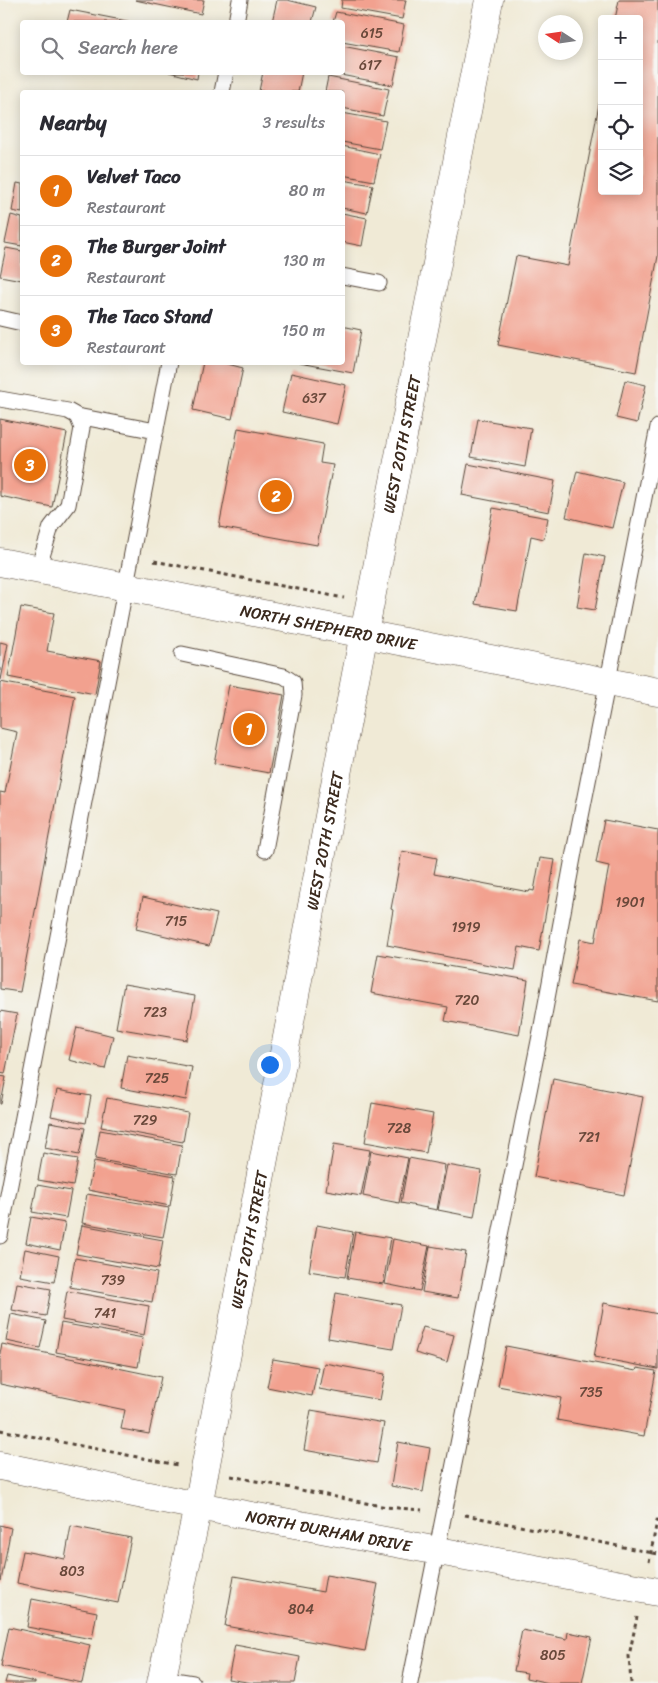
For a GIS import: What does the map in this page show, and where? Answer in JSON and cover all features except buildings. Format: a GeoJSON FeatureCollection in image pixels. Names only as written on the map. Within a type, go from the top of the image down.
{"type":"FeatureCollection","features":[{"type":"Feature","properties":{"kind":"main road","name":"WEST 20TH STREET"},"geometry":{"type":"LineString","coordinates":[[162,1680],[198,1506],[489,0]]}},
{"type":"Feature","properties":{"kind":"main road","name":"NORTH SHEPHERD DRIVE"},"geometry":{"type":"LineString","coordinates":[[0,562],[658,692]]}},
{"type":"Feature","properties":{"kind":"main road","name":"NORTH DURHAM DRIVE"},"geometry":{"type":"LineString","coordinates":[[0,1466],[198,1506],[658,1592]]}},
{"type":"Feature","properties":{"kind":"lane"},"geometry":{"type":"LineString","coordinates":[[236,20],[240,0]]}},
{"type":"Feature","properties":{"kind":"lane"},"geometry":{"type":"LineString","coordinates":[[222,90],[225,75]]}},
{"type":"Feature","properties":{"kind":"lane"},"geometry":{"type":"LineString","coordinates":[[345,277],[378,283]]}},
{"type":"Feature","properties":{"kind":"lane"},"geometry":{"type":"LineString","coordinates":[[0,318],[20,323]]}},
{"type":"Feature","properties":{"kind":"lane"},"geometry":{"type":"LineString","coordinates":[[0,1236],[168,365]]}},
{"type":"Feature","properties":{"kind":"lane"},"geometry":{"type":"LineString","coordinates":[[0,399],[68,411],[77,416],[156,431]]}},
{"type":"Feature","properties":{"kind":"lane"},"geometry":{"type":"LineString","coordinates":[[38,569],[51,527],[68,505],[82,428],[77,416]]}},
{"type":"Feature","properties":{"kind":"lane"},"geometry":{"type":"LineString","coordinates":[[410,1683],[541,1031],[658,427]]}},
{"type":"Feature","properties":{"kind":"lane"},"geometry":{"type":"LineString","coordinates":[[182,654],[284,676],[293,682],[294,696],[265,850]]}},
{"type":"Feature","properties":{"kind":"lane"},"geometry":{"type":"LineString","coordinates":[[162,1680],[193,1683]]}},
{"type":"Feature","properties":{"kind":"path"},"geometry":{"type":"LineString","coordinates":[[0,1430],[164,1462]]}},
{"type":"Feature","properties":{"kind":"path"},"geometry":{"type":"LineString","coordinates":[[652,1543],[658,1516]]}},
{"type":"Feature","properties":{"kind":"path"},"geometry":{"type":"LineString","coordinates":[[640,1550],[658,1554]]}},
{"type":"Feature","properties":{"kind":"path"},"geometry":{"type":"LineString","coordinates":[[631,1683],[629,1656],[636,1625]]}},
{"type":"Feature","properties":{"kind":"place","name":"The Taco Stand"},"geometry":{"type":"Point","coordinates":[30,465]}},
{"type":"Feature","properties":{"kind":"place","name":"The Burger Joint"},"geometry":{"type":"Point","coordinates":[276,496]}},
{"type":"Feature","properties":{"kind":"place","name":"Velvet Taco"},"geometry":{"type":"Point","coordinates":[249,729]}}]}
